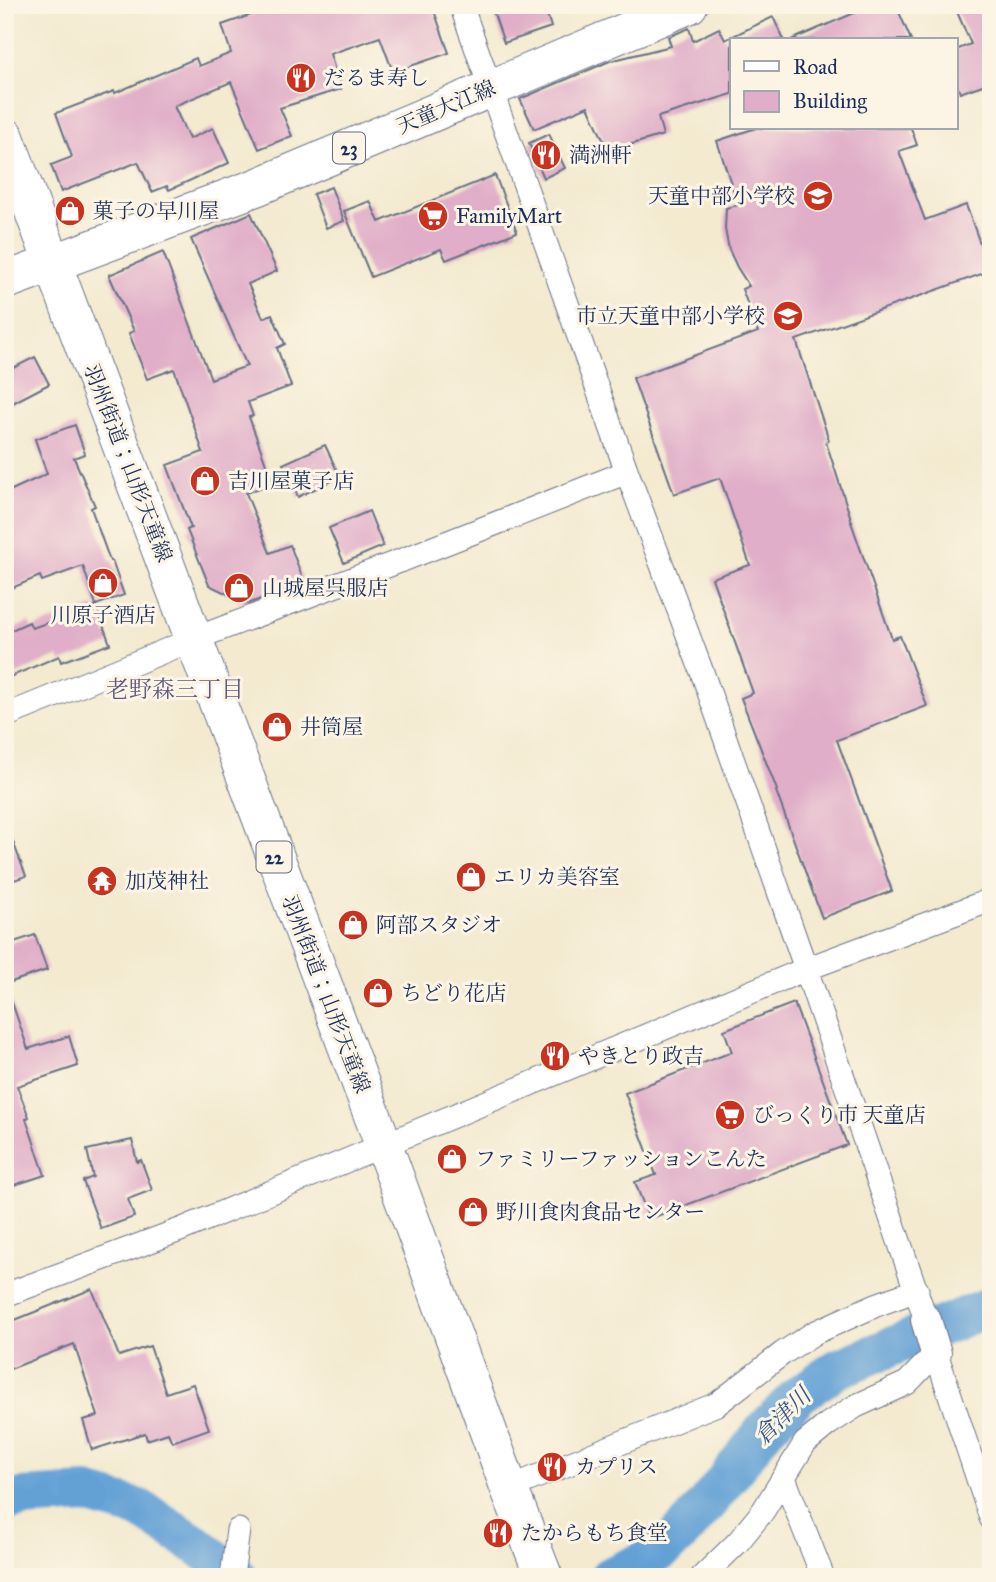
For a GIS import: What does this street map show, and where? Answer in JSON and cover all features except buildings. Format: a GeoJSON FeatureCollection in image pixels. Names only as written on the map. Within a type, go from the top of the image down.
{"type":"FeatureCollection","features":[{"type":"Feature","properties":{"kind":"main road","name":"天童大江線"},"geometry":{"type":"LineString","coordinates":[[5,281],[257,187],[689,5]]}},
{"type":"Feature","properties":{"kind":"main road","name":"羽州街道；山形天童線"},"geometry":{"type":"LineString","coordinates":[[5,136],[544,1577]]}},
{"type":"Feature","properties":{"kind":"street"},"geometry":{"type":"LineString","coordinates":[[461,5],[806,969],[917,1290],[991,1518]]}},
{"type":"Feature","properties":{"kind":"street"},"geometry":{"type":"LineString","coordinates":[[5,716],[194,639],[627,472]]}},
{"type":"Feature","properties":{"kind":"street"},"geometry":{"type":"LineString","coordinates":[[5,1295],[180,1230],[806,969],[991,900]]}},
{"type":"Feature","properties":{"kind":"street"},"geometry":{"type":"LineString","coordinates":[[509,1488],[717,1404],[814,1332],[917,1290]]}},
{"type":"Feature","properties":{"kind":"street"},"geometry":{"type":"LineString","coordinates":[[702,1577],[738,1542],[763,1511],[805,1443],[828,1423],[856,1406],[907,1383],[936,1353]]}},
{"type":"Feature","properties":{"kind":"street"},"geometry":{"type":"LineString","coordinates":[[784,1478],[823,1577]]}},
{"type":"Feature","properties":{"kind":"street"},"geometry":{"type":"LineString","coordinates":[[232,1577],[238,1530]]}},
{"type":"Feature","properties":{"kind":"waterway","name":"倉津川"},"geometry":{"type":"LineString","coordinates":[[609,1577],[667,1547],[691,1523],[766,1428],[800,1394],[837,1369],[991,1306]]}},
{"type":"Feature","properties":{"kind":"waterway","name":"倉津川"},"geometry":{"type":"LineString","coordinates":[[5,1502],[22,1498],[87,1494],[140,1509],[200,1547],[238,1577]]}},
{"type":"Feature","properties":{"kind":"place","name":"だるま寿し"},"geometry":{"type":"Point","coordinates":[301,78]}},
{"type":"Feature","properties":{"kind":"place","name":"満洲軒"},"geometry":{"type":"Point","coordinates":[546,155]}},
{"type":"Feature","properties":{"kind":"place","name":"天童中部小学校"},"geometry":{"type":"Point","coordinates":[818,196]}},
{"type":"Feature","properties":{"kind":"place","name":"菓子の早川屋"},"geometry":{"type":"Point","coordinates":[70,211]}},
{"type":"Feature","properties":{"kind":"place","name":"FamilyMart"},"geometry":{"type":"Point","coordinates":[433,216]}},
{"type":"Feature","properties":{"kind":"place","name":"市立天童中部小学校"},"geometry":{"type":"Point","coordinates":[788,316]}},
{"type":"Feature","properties":{"kind":"place","name":"吉川屋菓子店"},"geometry":{"type":"Point","coordinates":[205,481]}},
{"type":"Feature","properties":{"kind":"place","name":"川原子酒店"},"geometry":{"type":"Point","coordinates":[103,583]}},
{"type":"Feature","properties":{"kind":"place","name":"山城屋呉服店"},"geometry":{"type":"Point","coordinates":[239,588]}},
{"type":"Feature","properties":{"kind":"place","name":"井筒屋"},"geometry":{"type":"Point","coordinates":[277,727]}},
{"type":"Feature","properties":{"kind":"place","name":"エリカ美容室"},"geometry":{"type":"Point","coordinates":[471,877]}},
{"type":"Feature","properties":{"kind":"place","name":"加茂神社"},"geometry":{"type":"Point","coordinates":[102,881]}},
{"type":"Feature","properties":{"kind":"place","name":"阿部スタジオ"},"geometry":{"type":"Point","coordinates":[353,925]}},
{"type":"Feature","properties":{"kind":"place","name":"ちどり花店"},"geometry":{"type":"Point","coordinates":[378,993]}},
{"type":"Feature","properties":{"kind":"place","name":"やきとり政吉"},"geometry":{"type":"Point","coordinates":[555,1056]}},
{"type":"Feature","properties":{"kind":"place","name":"びっくり市 天童店"},"geometry":{"type":"Point","coordinates":[730,1115]}},
{"type":"Feature","properties":{"kind":"place","name":"ファミリーファッションこんた"},"geometry":{"type":"Point","coordinates":[452,1159]}},
{"type":"Feature","properties":{"kind":"place","name":"野川食肉食品センター"},"geometry":{"type":"Point","coordinates":[473,1212]}},
{"type":"Feature","properties":{"kind":"place","name":"カプリス"},"geometry":{"type":"Point","coordinates":[552,1467]}},
{"type":"Feature","properties":{"kind":"place","name":"たからもち食堂"},"geometry":{"type":"Point","coordinates":[498,1533]}},
{"type":"Feature","properties":{"kind":"district","name":"老野森三丁目"},"geometry":{"type":"Point","coordinates":[175,689]}}]}
